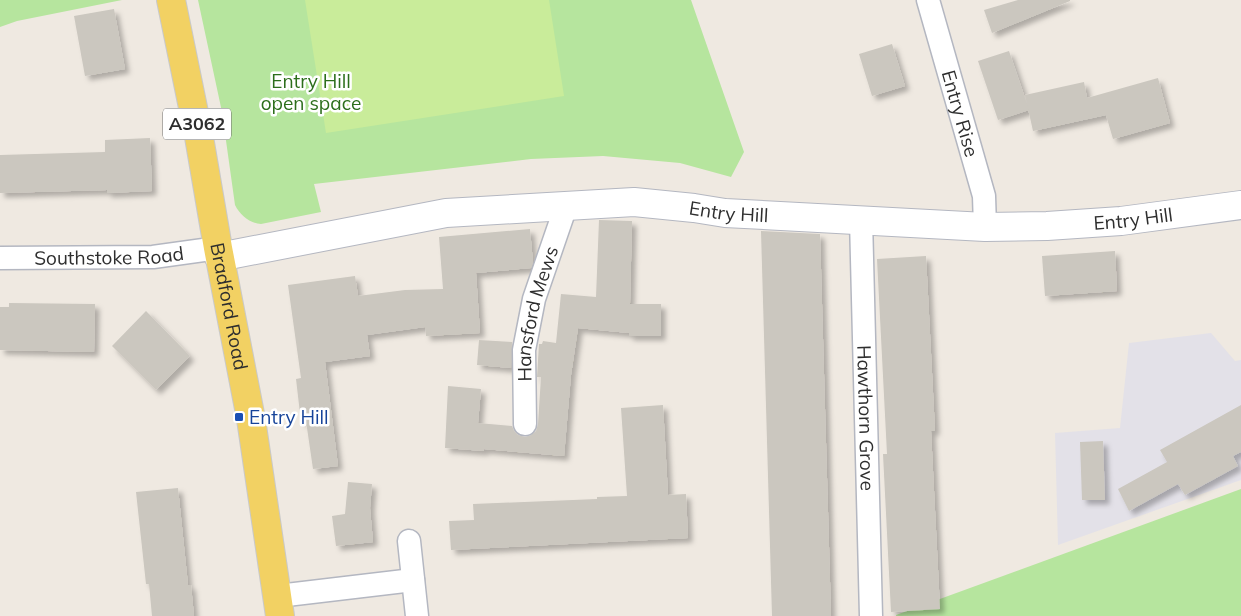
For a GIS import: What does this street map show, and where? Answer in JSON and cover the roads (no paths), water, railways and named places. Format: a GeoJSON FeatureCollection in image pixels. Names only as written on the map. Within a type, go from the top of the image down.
{"type":"FeatureCollection","features":[{"type":"Feature","properties":{"kind":"main road","name":"Bradford Road"},"geometry":{"type":"LineString","coordinates":[[172,0],[200,138],[219,253],[251,419],[280,606]]}},
{"type":"Feature","properties":{"kind":"street","name":"Entry Rise"},"geometry":{"type":"LineString","coordinates":[[928,0],[984,196],[985,227]]}},
{"type":"Feature","properties":{"kind":"street","name":"Entry Hill"},"geometry":{"type":"LineString","coordinates":[[219,253],[446,213],[634,202],[725,213],[985,227],[1047,226],[1121,220],[1241,205]]}},
{"type":"Feature","properties":{"kind":"street","name":"Hansford Mews"},"geometry":{"type":"LineString","coordinates":[[525,424],[524,350],[534,299],[566,206]]}},
{"type":"Feature","properties":{"kind":"street","name":"Hawthorn Grove"},"geometry":{"type":"LineString","coordinates":[[861,219],[871,616]]}},
{"type":"Feature","properties":{"kind":"street","name":"Southstoke Road"},"geometry":{"type":"LineString","coordinates":[[0,258],[153,257],[219,253]]}},
{"type":"Feature","properties":{"kind":"street"},"geometry":{"type":"LineString","coordinates":[[409,542],[417,616]]}},
{"type":"Feature","properties":{"kind":"street"},"geometry":{"type":"LineString","coordinates":[[280,606],[414,580]]}},
{"type":"Feature","properties":{"kind":"place","name":"Entry Hill"},"geometry":{"type":"Point","coordinates":[239,417]}},
{"type":"Feature","properties":{"kind":"park label","name":"Entry Hill open space"},"geometry":{"type":"Point","coordinates":[311,92]}}]}
